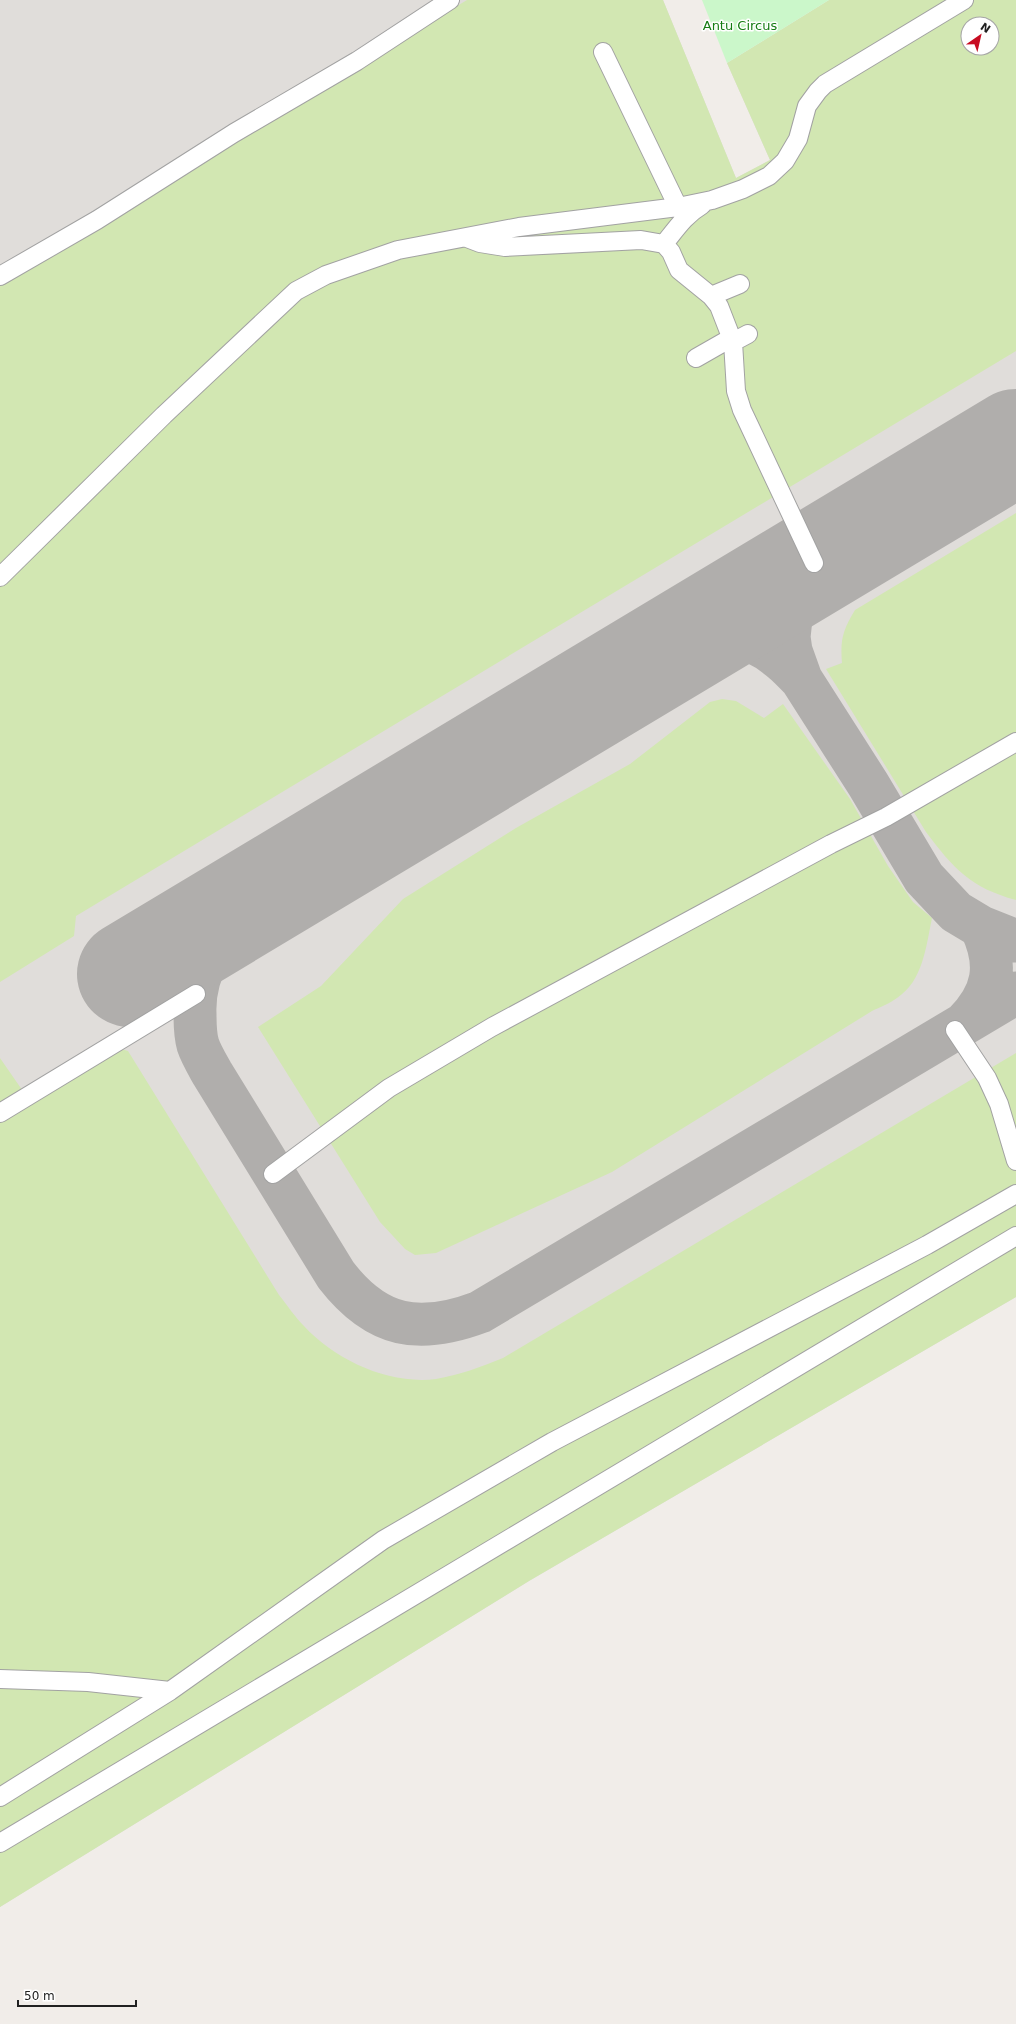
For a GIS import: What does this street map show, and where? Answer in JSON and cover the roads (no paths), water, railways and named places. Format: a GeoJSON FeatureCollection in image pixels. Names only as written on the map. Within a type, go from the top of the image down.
{"type":"FeatureCollection","features":[{"type":"Feature","properties":{"kind":"lane"},"geometry":{"type":"LineString","coordinates":[[0,276],[97,220],[234,133],[357,61],[450,0]]}},
{"type":"Feature","properties":{"kind":"lane"},"geometry":{"type":"LineString","coordinates":[[664,244],[681,222],[692,211],[712,200],[756,183],[769,176],[786,161],[798,139],[807,106],[818,90],[825,84],[964,0]]}},
{"type":"Feature","properties":{"kind":"lane"},"geometry":{"type":"LineString","coordinates":[[603,52],[678,207]]}},
{"type":"Feature","properties":{"kind":"lane"},"geometry":{"type":"LineString","coordinates":[[0,577],[164,416],[296,291],[326,275],[398,250],[464,237],[519,227],[678,207],[712,200]]}},
{"type":"Feature","properties":{"kind":"lane"},"geometry":{"type":"LineString","coordinates":[[464,237],[480,243],[505,247],[641,240],[664,244],[671,252],[670,269],[711,296],[719,306],[737,338],[736,391],[742,410],[814,563]]}},
{"type":"Feature","properties":{"kind":"lane"},"geometry":{"type":"LineString","coordinates":[[711,296],[740,284]]}},
{"type":"Feature","properties":{"kind":"lane"},"geometry":{"type":"LineString","coordinates":[[696,358],[737,338]]}},
{"type":"Feature","properties":{"kind":"lane"},"geometry":{"type":"LineString","coordinates":[[273,1174],[390,1088],[492,1027],[811,855],[886,817],[1016,742]]}},
{"type":"Feature","properties":{"kind":"lane"},"geometry":{"type":"LineString","coordinates":[[0,1113],[196,994]]}},
{"type":"Feature","properties":{"kind":"lane"},"geometry":{"type":"LineString","coordinates":[[955,1030],[987,1078],[999,1104],[1016,1160]]}},
{"type":"Feature","properties":{"kind":"lane"},"geometry":{"type":"LineString","coordinates":[[0,1797],[170,1691],[390,1536],[552,1442],[927,1245],[1016,1194]]}},
{"type":"Feature","properties":{"kind":"lane"},"geometry":{"type":"LineString","coordinates":[[0,1843],[1016,1236]]}},
{"type":"Feature","properties":{"kind":"lane"},"geometry":{"type":"LineString","coordinates":[[0,1679],[88,1682],[170,1691]]}},
{"type":"Feature","properties":{"kind":"park label","name":"Antu Circus"},"geometry":{"type":"Point","coordinates":[740,25]}}]}
